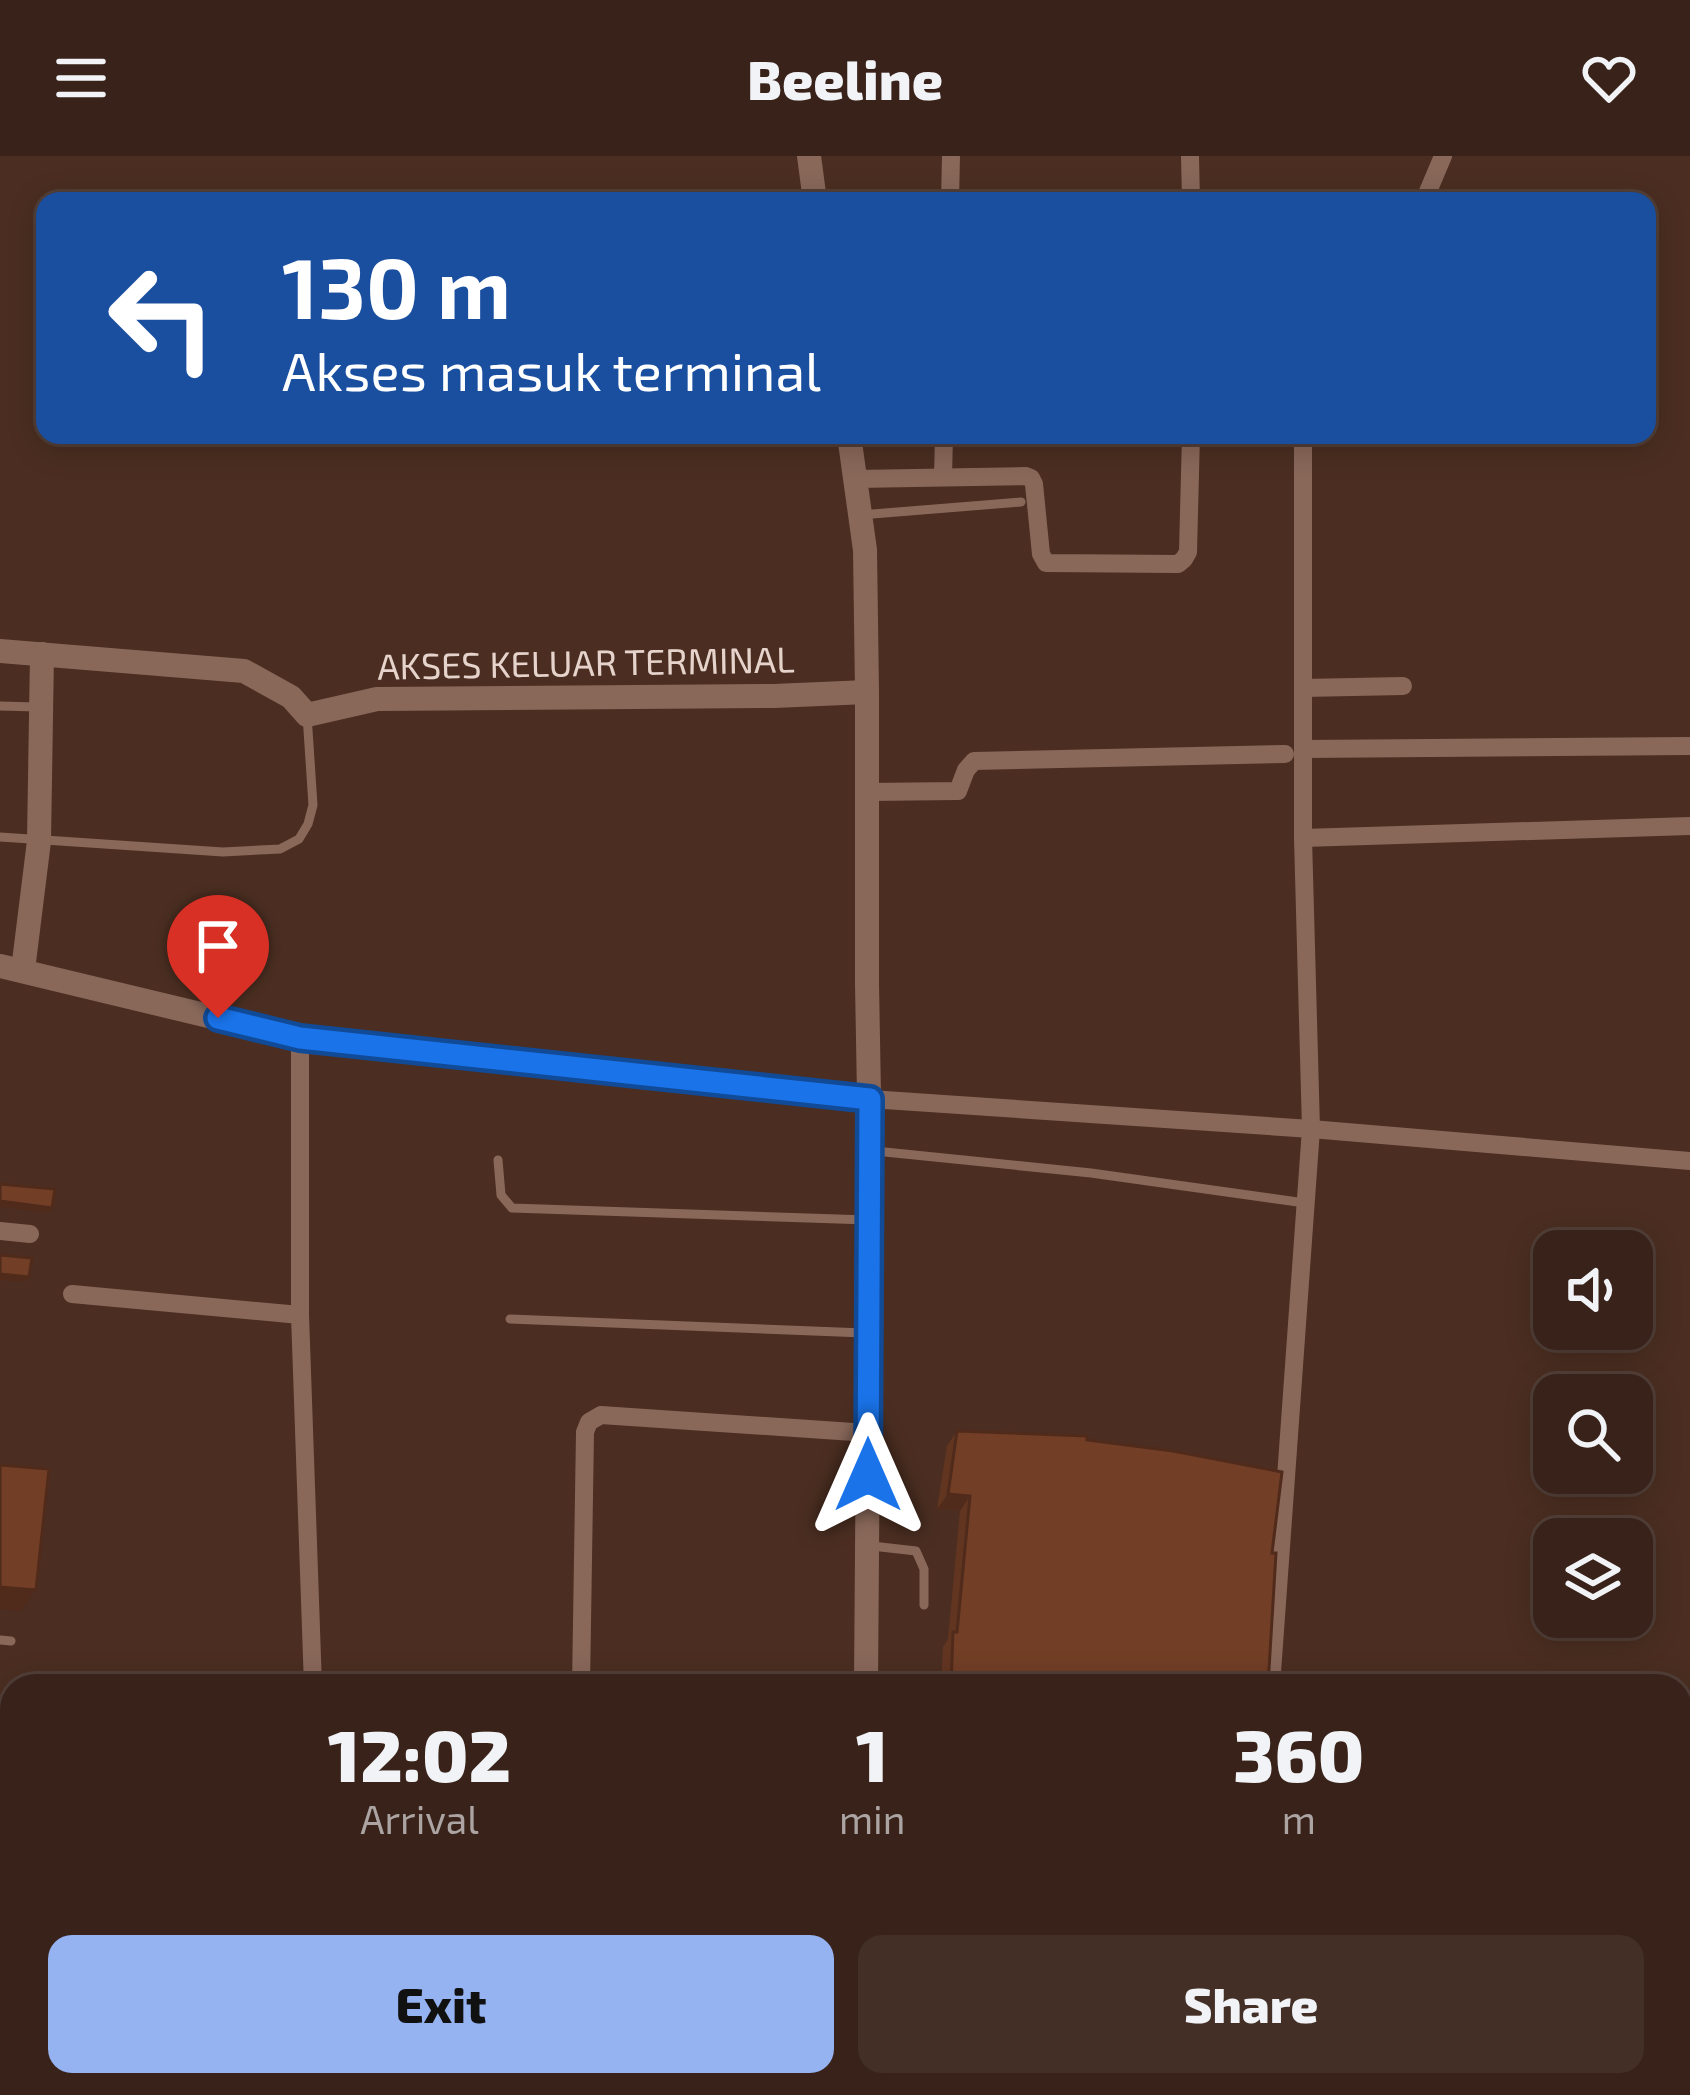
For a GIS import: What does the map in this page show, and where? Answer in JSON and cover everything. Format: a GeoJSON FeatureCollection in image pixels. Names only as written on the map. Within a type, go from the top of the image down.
{"type":"FeatureCollection","features":[{"type":"Feature","properties":{"kind":"street"},"geometry":{"type":"LineString","coordinates":[[809,156],[814,192]]}},
{"type":"Feature","properties":{"kind":"street"},"geometry":{"type":"LineString","coordinates":[[950,192],[951,156]]}},
{"type":"Feature","properties":{"kind":"street"},"geometry":{"type":"LineString","coordinates":[[1190,156],[1191,192]]}},
{"type":"Feature","properties":{"kind":"street"},"geometry":{"type":"LineString","coordinates":[[1428,192],[1443,156]]}},
{"type":"Feature","properties":{"kind":"street"},"geometry":{"type":"LineString","coordinates":[[850,444],[865,550],[867,692],[866,1674]]}},
{"type":"Feature","properties":{"kind":"street"},"geometry":{"type":"LineString","coordinates":[[943,477],[944,444]]}},
{"type":"Feature","properties":{"kind":"street"},"geometry":{"type":"LineString","coordinates":[[856,479],[1031,478],[1046,563],[1178,563],[1188,552],[1191,444]]}},
{"type":"Feature","properties":{"kind":"street"},"geometry":{"type":"LineString","coordinates":[[1272,1674],[1311,1129],[1303,838],[1294,752],[1303,688],[1303,444]]}},
{"type":"Feature","properties":{"kind":"street"},"geometry":{"type":"LineString","coordinates":[[0,651],[244,671],[291,697],[307,715]]}},
{"type":"Feature","properties":{"kind":"street"},"geometry":{"type":"LineString","coordinates":[[42,654],[39,842],[12,968],[300,1038],[870,1099],[1690,1161]]}},
{"type":"Feature","properties":{"kind":"street"},"geometry":{"type":"LineString","coordinates":[[1303,688],[1403,686]]}},
{"type":"Feature","properties":{"kind":"street","name":"AKSES KELUAR TERMINAL"},"geometry":{"type":"LineString","coordinates":[[307,715],[376,699],[867,692]]}},
{"type":"Feature","properties":{"kind":"street"},"geometry":{"type":"LineString","coordinates":[[867,792],[958,791],[974,761],[1690,746]]}},
{"type":"Feature","properties":{"kind":"street"},"geometry":{"type":"LineString","coordinates":[[1303,838],[1690,826]]}},
{"type":"Feature","properties":{"kind":"street"},"geometry":{"type":"LineString","coordinates":[[300,1038],[300,1315],[313,1674]]}},
{"type":"Feature","properties":{"kind":"street"},"geometry":{"type":"LineString","coordinates":[[0,1231],[30,1234]]}},
{"type":"Feature","properties":{"kind":"street"},"geometry":{"type":"LineString","coordinates":[[72,1294],[300,1315]]}},
{"type":"Feature","properties":{"kind":"street"},"geometry":{"type":"LineString","coordinates":[[580,1674],[585,1432],[589,1422],[601,1415],[868,1433]]}},
{"type":"Feature","properties":{"kind":"lane"},"geometry":{"type":"LineString","coordinates":[[860,515],[1022,502]]}},
{"type":"Feature","properties":{"kind":"lane"},"geometry":{"type":"LineString","coordinates":[[0,706],[41,707]]}},
{"type":"Feature","properties":{"kind":"lane"},"geometry":{"type":"LineString","coordinates":[[0,837],[223,852],[280,849],[299,839],[313,805],[307,715]]}},
{"type":"Feature","properties":{"kind":"lane"},"geometry":{"type":"LineString","coordinates":[[870,1150],[1090,1173],[1305,1203]]}},
{"type":"Feature","properties":{"kind":"lane"},"geometry":{"type":"LineString","coordinates":[[498,1160],[501,1195],[512,1208],[869,1220]]}},
{"type":"Feature","properties":{"kind":"lane"},"geometry":{"type":"LineString","coordinates":[[510,1319],[869,1334]]}},
{"type":"Feature","properties":{"kind":"lane"},"geometry":{"type":"LineString","coordinates":[[867,1545],[916,1551],[924,1569],[924,1605]]}},
{"type":"Feature","properties":{"kind":"building"},"geometry":{"type":"Polygon","coordinates":[[[0,1184],[55,1189],[52,1208],[0,1201],[0,1184]]]}},
{"type":"Feature","properties":{"kind":"building"},"geometry":{"type":"Polygon","coordinates":[[[0,1255],[32,1258],[29,1277],[0,1274],[0,1255]]]}},
{"type":"Feature","properties":{"kind":"building"},"geometry":{"type":"Polygon","coordinates":[[[957,1431],[1087,1436],[1087,1440],[1282,1472],[1272,1553],[1276,1553],[1269,1674],[951,1674],[970,1496],[948,1494],[957,1431]]]}},
{"type":"Feature","properties":{"kind":"building"},"geometry":{"type":"Polygon","coordinates":[[[0,1465],[49,1469],[36,1590],[0,1587],[0,1465]]]}},
{"type":"Feature","properties":{"kind":"route"},"geometry":{"type":"LineString","coordinates":[[218,1018],[300,1038],[870,1099],[868,1475]]}}]}
